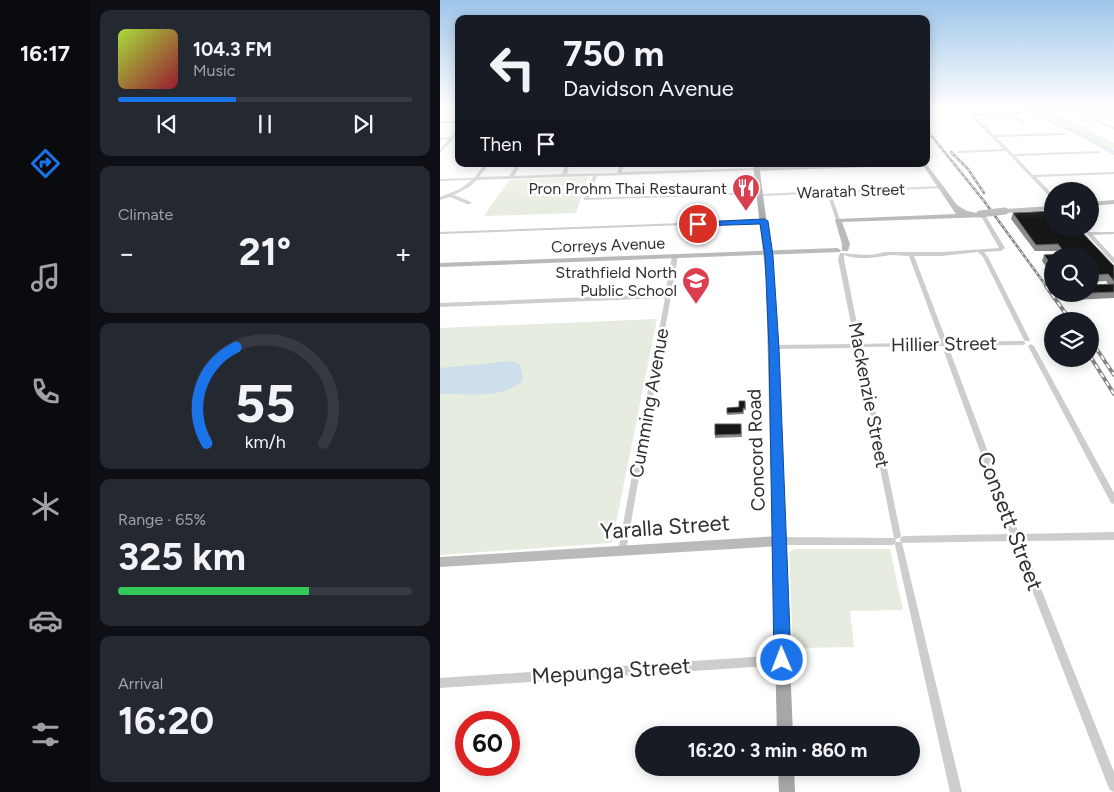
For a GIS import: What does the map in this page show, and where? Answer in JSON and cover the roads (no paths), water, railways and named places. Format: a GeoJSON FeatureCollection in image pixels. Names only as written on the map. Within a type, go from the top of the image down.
{"type":"FeatureCollection","features":[{"type":"Feature","properties":{"kind":"main road","name":"Concord Road"},"geometry":{"type":"LineString","coordinates":[[756,167],[768,252],[774,348],[782,660],[786,726]]}},
{"type":"Feature","properties":{"kind":"main road"},"geometry":{"type":"LineString","coordinates":[[786,776],[787,792]]}},
{"type":"Feature","properties":{"kind":"street"},"geometry":{"type":"LineString","coordinates":[[1002,145],[1044,188]]}},
{"type":"Feature","properties":{"kind":"street"},"geometry":{"type":"LineString","coordinates":[[959,152],[1007,150]]}},
{"type":"Feature","properties":{"kind":"street"},"geometry":{"type":"LineString","coordinates":[[1012,155],[1100,152]]}},
{"type":"Feature","properties":{"kind":"street"},"geometry":{"type":"LineString","coordinates":[[440,198],[450,196],[467,187],[485,167]]}},
{"type":"Feature","properties":{"kind":"street"},"geometry":{"type":"LineString","coordinates":[[511,177],[518,167]]}},
{"type":"Feature","properties":{"kind":"street"},"geometry":{"type":"LineString","coordinates":[[564,176],[567,167]]}},
{"type":"Feature","properties":{"kind":"street"},"geometry":{"type":"LineString","coordinates":[[619,174],[621,167]]}},
{"type":"Feature","properties":{"kind":"street"},"geometry":{"type":"LineString","coordinates":[[440,180],[619,174],[739,167]]}},
{"type":"Feature","properties":{"kind":"street"},"geometry":{"type":"LineString","coordinates":[[927,167],[960,213]]}},
{"type":"Feature","properties":{"kind":"street"},"geometry":{"type":"LineString","coordinates":[[1033,176],[1114,173]]}},
{"type":"Feature","properties":{"kind":"street","name":"Waratah Street"},"geometry":{"type":"LineString","coordinates":[[595,175],[586,199],[942,187]]}},
{"type":"Feature","properties":{"kind":"street"},"geometry":{"type":"LineString","coordinates":[[828,191],[846,244],[843,252],[854,256],[1006,250],[1006,247],[998,240],[983,217]]}},
{"type":"Feature","properties":{"kind":"street"},"geometry":{"type":"LineString","coordinates":[[450,196],[469,203]]}},
{"type":"Feature","properties":{"kind":"street"},"geometry":{"type":"LineString","coordinates":[[1099,203],[1114,202]]}},
{"type":"Feature","properties":{"kind":"street"},"geometry":{"type":"LineString","coordinates":[[838,220],[950,217],[960,213],[983,217],[1044,208]]}},
{"type":"Feature","properties":{"kind":"street"},"geometry":{"type":"LineString","coordinates":[[440,232],[764,221]]}},
{"type":"Feature","properties":{"kind":"street"},"geometry":{"type":"LineString","coordinates":[[1099,234],[1114,233]]}},
{"type":"Feature","properties":{"kind":"street"},"geometry":{"type":"LineString","coordinates":[[1092,237],[1114,261]]}},
{"type":"Feature","properties":{"kind":"street"},"geometry":{"type":"LineString","coordinates":[[980,251],[979,254],[985,260],[1027,343],[1114,501]]}},
{"type":"Feature","properties":{"kind":"street","name":"Correys Avenue"},"geometry":{"type":"LineString","coordinates":[[440,265],[768,252],[843,252]]}},
{"type":"Feature","properties":{"kind":"street","name":"Mackenzie Street"},"geometry":{"type":"LineString","coordinates":[[843,252],[841,259],[898,541],[956,792]]}},
{"type":"Feature","properties":{"kind":"street","name":"Consett Street"},"geometry":{"type":"LineString","coordinates":[[911,254],[1016,538],[1114,786]]}},
{"type":"Feature","properties":{"kind":"street","name":"Cumming Avenue"},"geometry":{"type":"LineString","coordinates":[[622,551],[675,256]]}},
{"type":"Feature","properties":{"kind":"street"},"geometry":{"type":"LineString","coordinates":[[440,305],[668,296]]}},
{"type":"Feature","properties":{"kind":"street","name":"Hillier Street"},"geometry":{"type":"LineString","coordinates":[[774,348],[1027,343]]}},
{"type":"Feature","properties":{"kind":"street","name":"Yaralla Street"},"geometry":{"type":"LineString","coordinates":[[440,562],[780,541],[898,541],[1114,536]]}},
{"type":"Feature","properties":{"kind":"street","name":"Mepunga Street"},"geometry":{"type":"LineString","coordinates":[[440,683],[782,660]]}},
{"type":"Feature","properties":{"kind":"water"},"geometry":{"type":"Polygon","coordinates":[[[513,361],[520,365],[523,379],[515,386],[496,393],[440,394],[440,368],[513,361]]]}},
{"type":"Feature","properties":{"kind":"waterway"},"geometry":{"type":"LineString","coordinates":[[1099,145],[1114,153]]}},
{"type":"Feature","properties":{"kind":"railway"},"geometry":{"type":"LineString","coordinates":[[939,145],[984,201],[1044,283]]}},
{"type":"Feature","properties":{"kind":"railway"},"geometry":{"type":"LineString","coordinates":[[951,152],[968,169],[984,193]]}},
{"type":"Feature","properties":{"kind":"railway"},"geometry":{"type":"LineString","coordinates":[[1057,302],[1065,312]]}},
{"type":"Feature","properties":{"kind":"railway"},"geometry":{"type":"LineString","coordinates":[[1099,352],[1114,375]]}},
{"type":"Feature","properties":{"kind":"railway"},"geometry":{"type":"LineString","coordinates":[[1097,367],[1114,394]]}},
{"type":"Feature","properties":{"kind":"place","name":"Pron Prohm Thai Restaurant"},"geometry":{"type":"Point","coordinates":[746,212]}},
{"type":"Feature","properties":{"kind":"place","name":"Strathfield North Public School"},"geometry":{"type":"Point","coordinates":[696,305]}}]}
